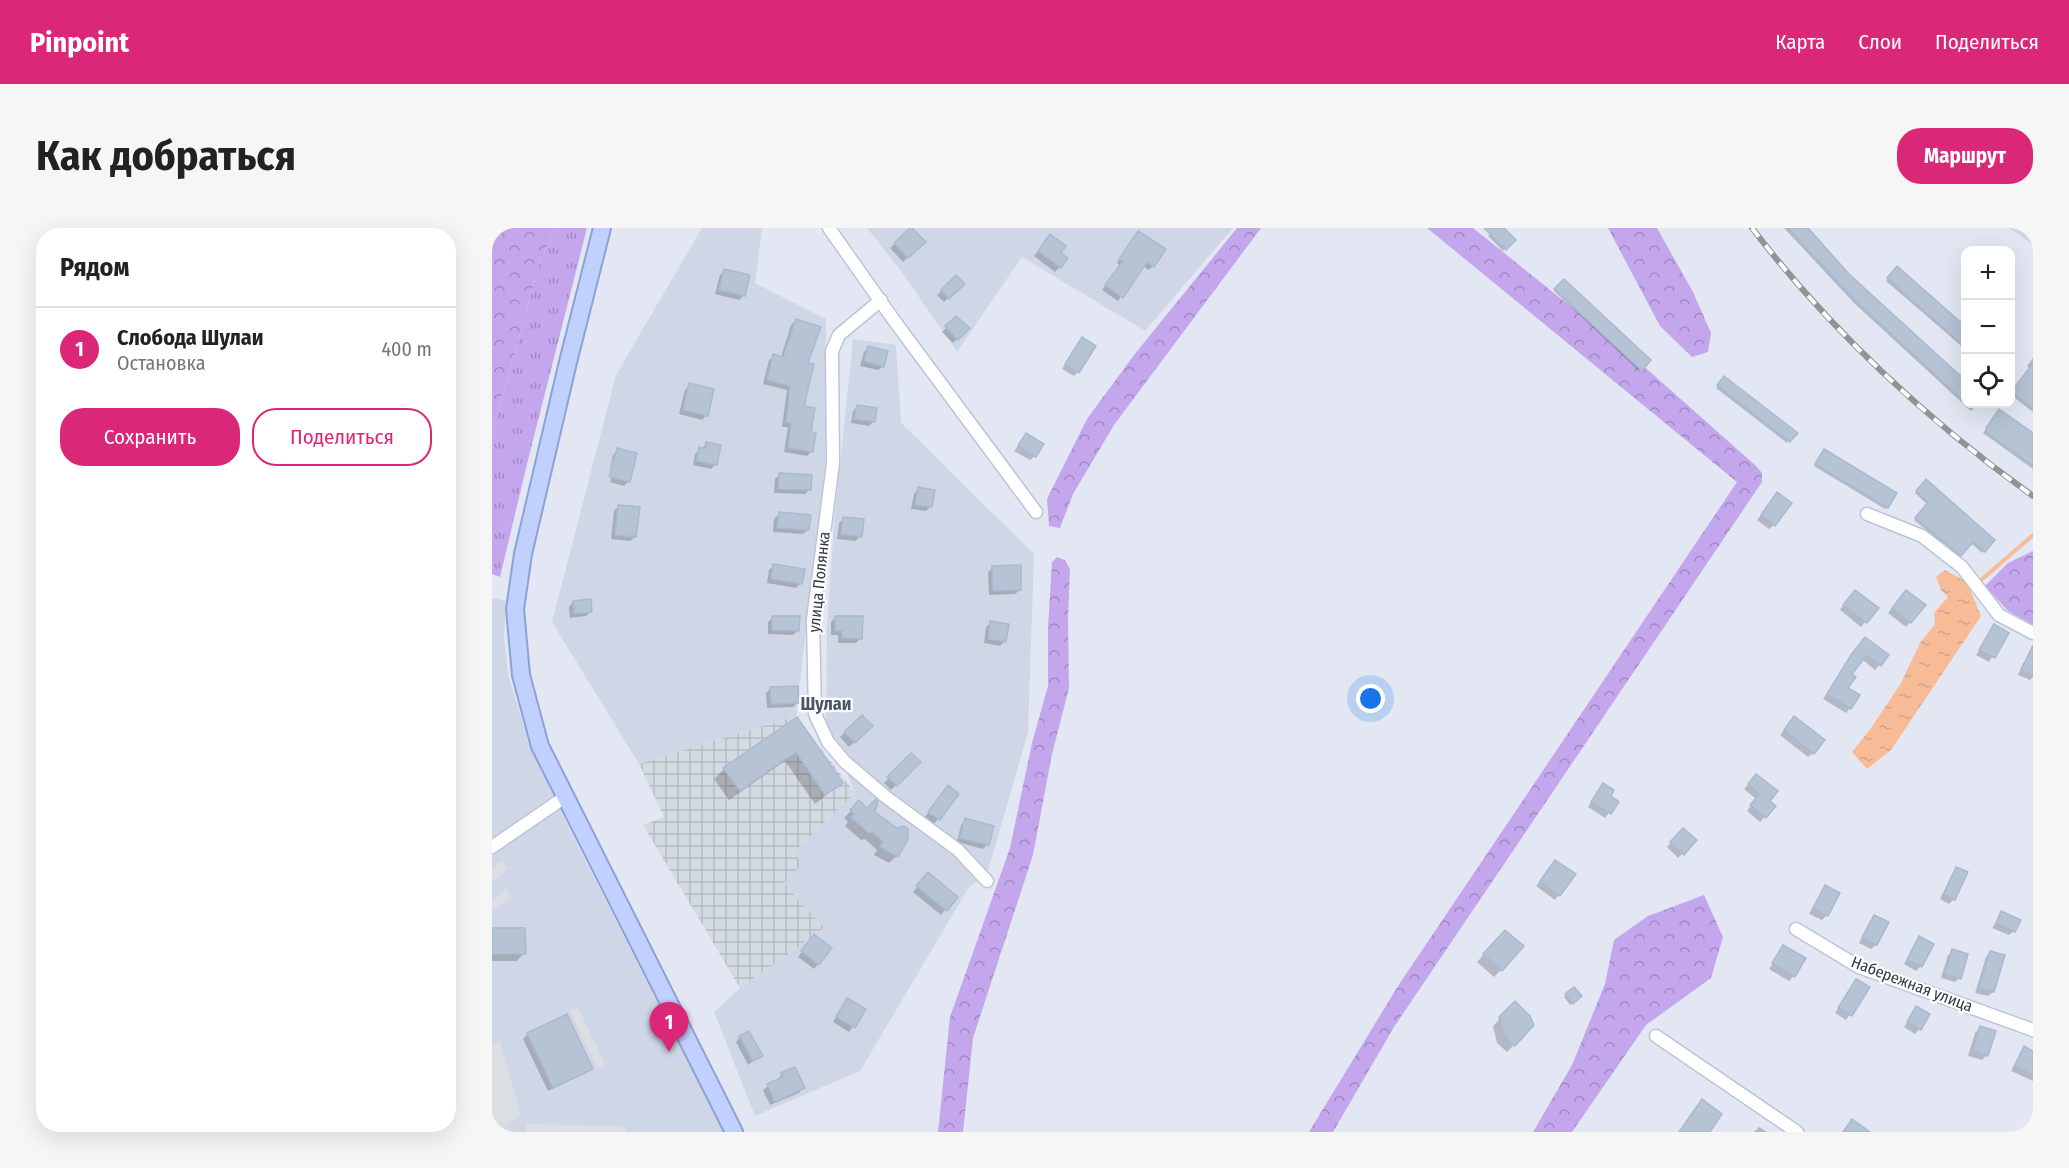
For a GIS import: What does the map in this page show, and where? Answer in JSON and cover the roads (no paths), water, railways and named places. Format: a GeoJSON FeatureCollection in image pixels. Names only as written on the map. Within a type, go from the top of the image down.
{"type":"FeatureCollection","features":[{"type":"Feature","properties":{"kind":"street"},"geometry":{"type":"LineString","coordinates":[[602,228],[523,554],[515,609],[518,653],[528,706],[540,746],[734,1132]]}},
{"type":"Feature","properties":{"kind":"street"},"geometry":{"type":"LineString","coordinates":[[829,228],[1036,512]]}},
{"type":"Feature","properties":{"kind":"street","name":"улица Полянка"},"geometry":{"type":"LineString","coordinates":[[881,300],[839,335],[832,351],[833,463],[813,620],[815,714],[828,741],[845,762],[886,797],[958,850],[987,881]]}},
{"type":"Feature","properties":{"kind":"street"},"geometry":{"type":"LineString","coordinates":[[1867,514],[1922,536],[1972,577],[1999,615],[2033,633]]}},
{"type":"Feature","properties":{"kind":"street"},"geometry":{"type":"LineString","coordinates":[[492,847],[566,797]]}},
{"type":"Feature","properties":{"kind":"street","name":"Набережная улица"},"geometry":{"type":"LineString","coordinates":[[1796,929],[1859,967],[2033,1030]]}},
{"type":"Feature","properties":{"kind":"street"},"geometry":{"type":"LineString","coordinates":[[1656,1036],[1797,1132]]}},
{"type":"Feature","properties":{"kind":"water"},"geometry":{"type":"Polygon","coordinates":[[[1945,570],[1967,582],[1981,616],[1891,750],[1867,769],[1852,752],[1901,683],[1920,643],[1935,624],[1934,613],[1948,597],[1941,590],[1936,577],[1945,570]]]}},
{"type":"Feature","properties":{"kind":"waterway"},"geometry":{"type":"LineString","coordinates":[[1981,580],[2033,535]]}},
{"type":"Feature","properties":{"kind":"railway"},"geometry":{"type":"LineString","coordinates":[[1752,228],[1814,302],[1882,372],[1956,437],[2033,496]]}},
{"type":"Feature","properties":{"kind":"place","name":"Слобода Шулаи"},"geometry":{"type":"Point","coordinates":[669,1052]}},
{"type":"Feature","properties":{"kind":"district","name":"Шулаи"},"geometry":{"type":"Point","coordinates":[826,704]}}]}
